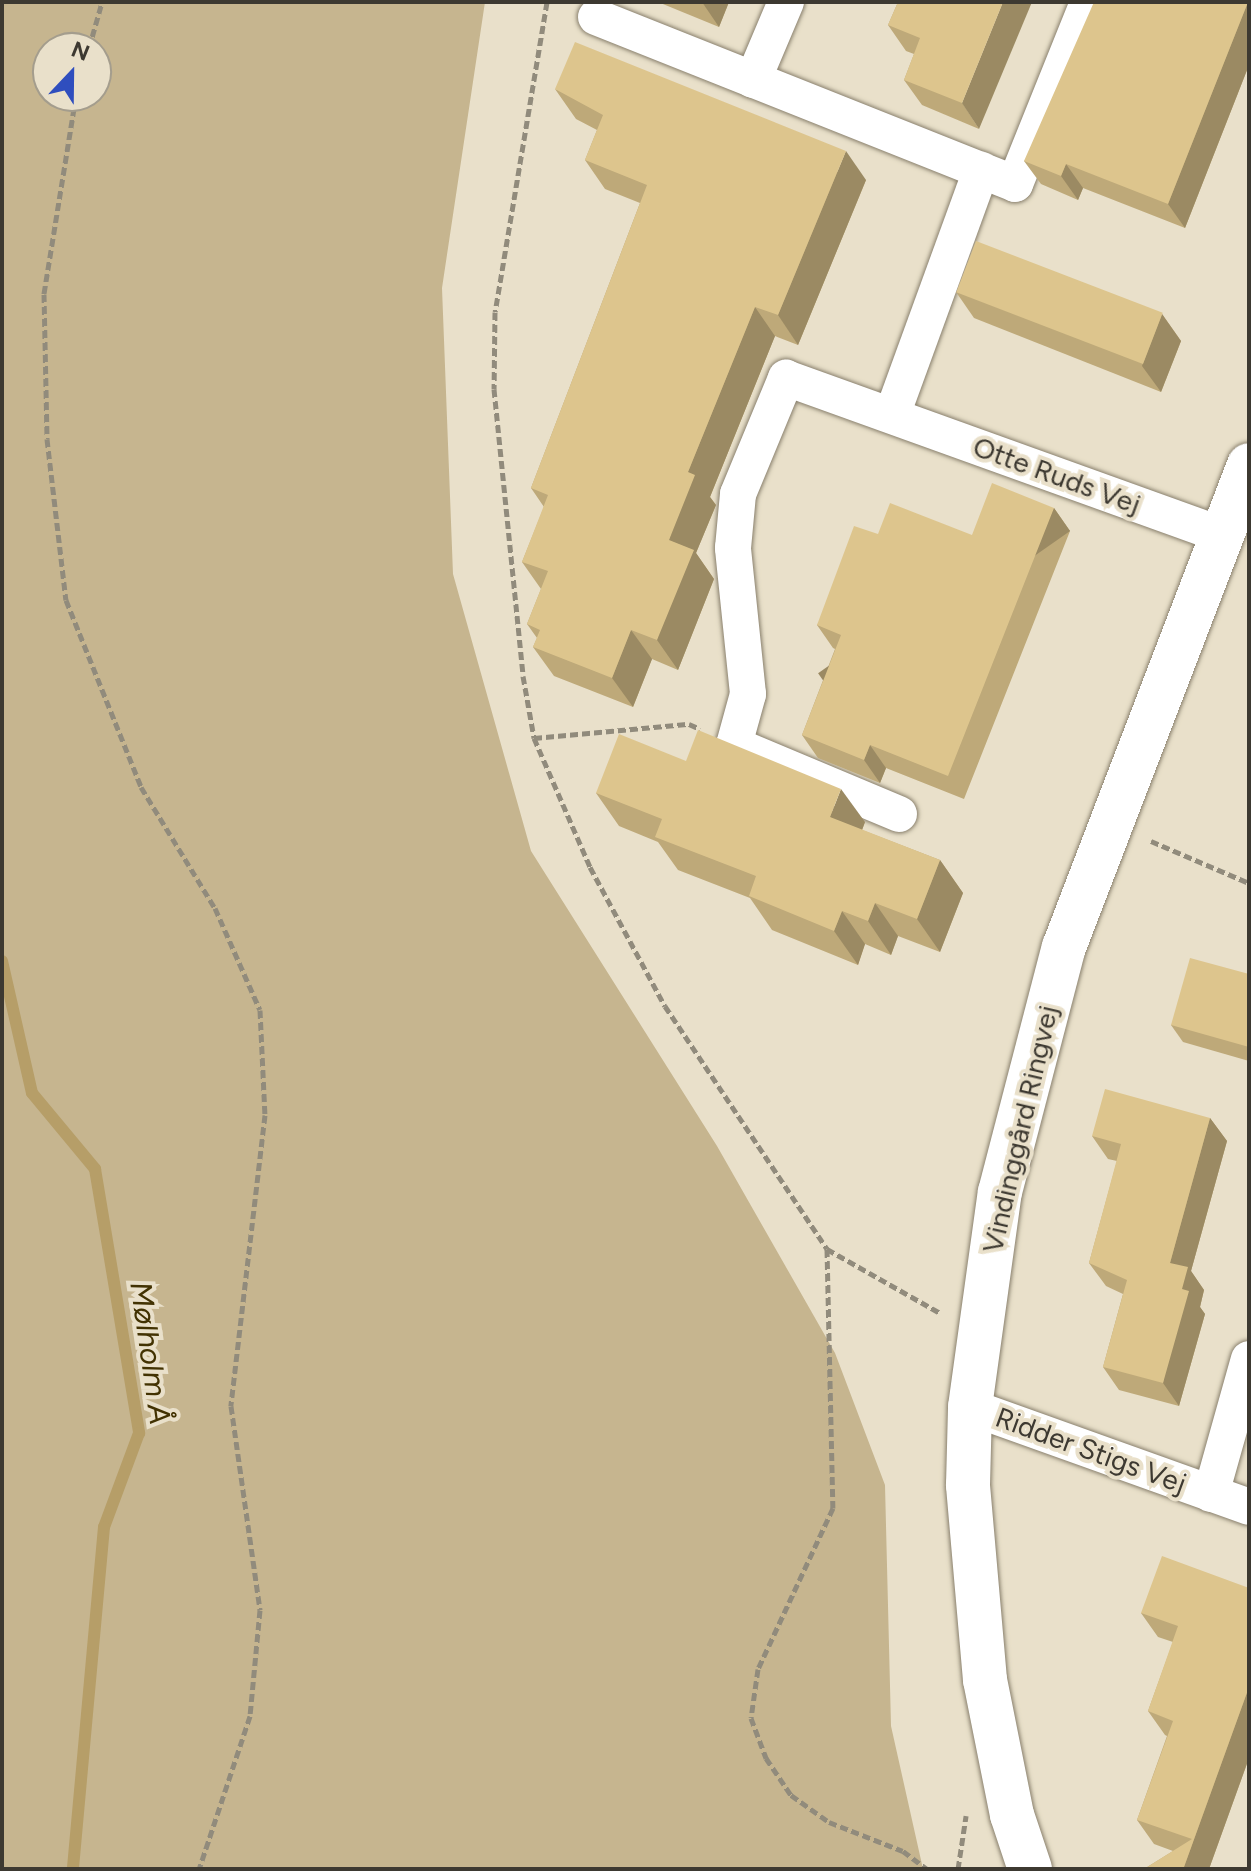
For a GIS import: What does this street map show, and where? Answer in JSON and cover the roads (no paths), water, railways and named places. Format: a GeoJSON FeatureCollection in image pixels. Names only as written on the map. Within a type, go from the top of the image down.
{"type":"FeatureCollection","features":[{"type":"Feature","properties":{"kind":"street"},"geometry":{"type":"LineString","coordinates":[[753,80],[786,2]]}},
{"type":"Feature","properties":{"kind":"street"},"geometry":{"type":"LineString","coordinates":[[596,17],[1015,184],[1088,2]]}},
{"type":"Feature","properties":{"kind":"street"},"geometry":{"type":"LineString","coordinates":[[892,415],[981,170]]}},
{"type":"Feature","properties":{"kind":"street","name":"Otte Ruds Vej"},"geometry":{"type":"LineString","coordinates":[[899,814],[734,745],[748,694],[733,548],[738,494],[786,378],[1222,535]]}},
{"type":"Feature","properties":{"kind":"street","name":"Vindinggård Ringvej"},"geometry":{"type":"LineString","coordinates":[[1030,1869],[1012,1815],[985,1680],[968,1485],[970,1407],[1000,1192],[1064,947],[1109,823],[1249,465]]}},
{"type":"Feature","properties":{"kind":"street","name":"Ridder Stigs Vej"},"geometry":{"type":"LineString","coordinates":[[1211,1494],[1249,1359]]}},
{"type":"Feature","properties":{"kind":"street","name":"Ridder Stigs Vej"},"geometry":{"type":"LineString","coordinates":[[970,1407],[1249,1507]]}},
{"type":"Feature","properties":{"kind":"waterway","name":"Mølholm Å"},"geometry":{"type":"LineString","coordinates":[[2,961],[32,1093],[95,1169],[139,1433],[104,1527],[73,1869]]}}]}
